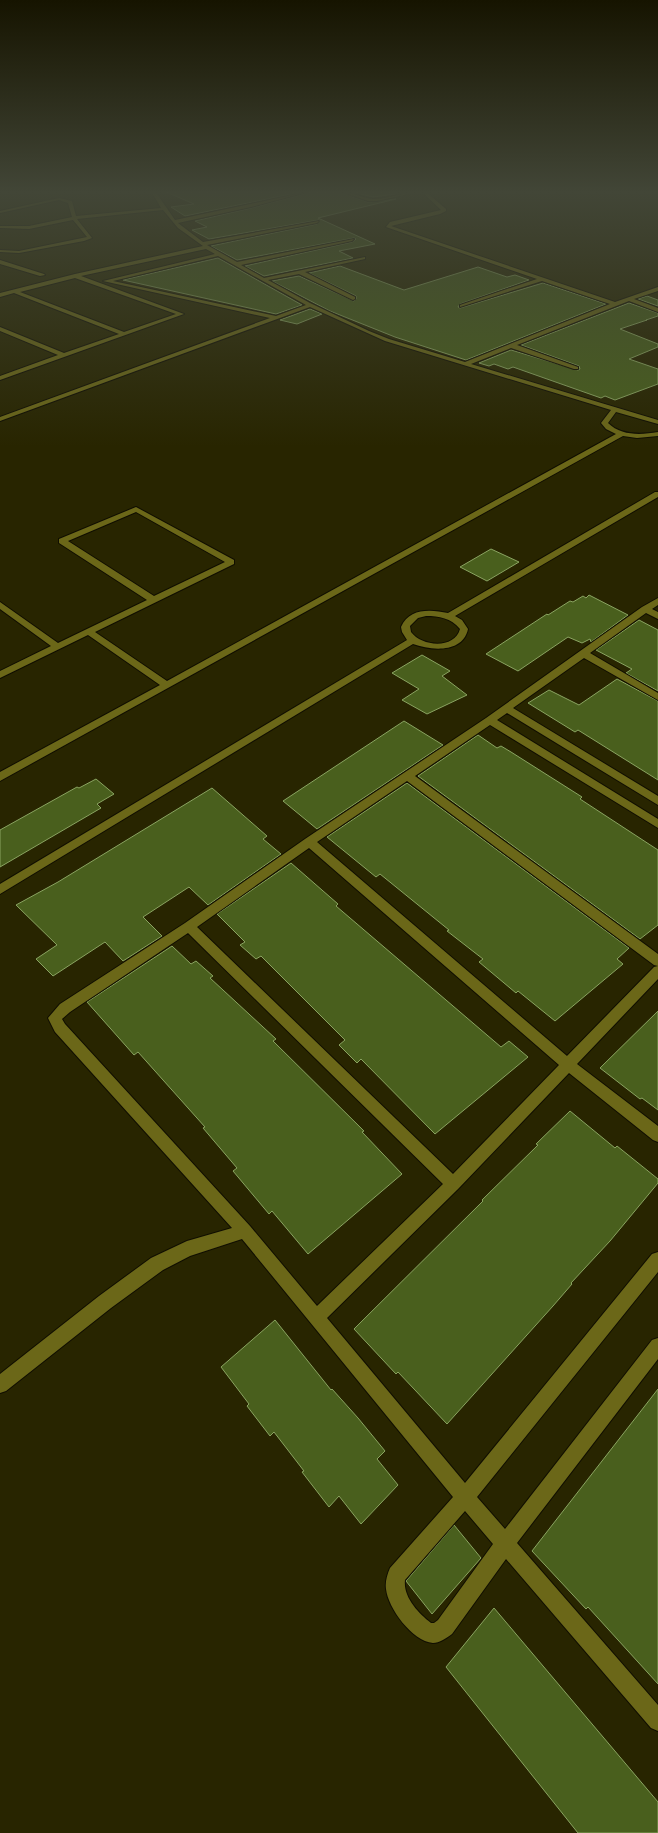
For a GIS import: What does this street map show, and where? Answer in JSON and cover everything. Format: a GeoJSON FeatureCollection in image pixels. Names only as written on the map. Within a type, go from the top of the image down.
{"type":"FeatureCollection","features":[{"type":"Feature","properties":{"kind":"street"},"geometry":{"type":"LineString","coordinates":[[0,294],[73,277]]}},
{"type":"Feature","properties":{"kind":"street"},"geometry":{"type":"LineString","coordinates":[[0,378],[181,314],[77,277]]}},
{"type":"Feature","properties":{"kind":"street"},"geometry":{"type":"LineString","coordinates":[[125,277],[106,281],[276,318]]}},
{"type":"Feature","properties":{"kind":"street"},"geometry":{"type":"LineString","coordinates":[[257,277],[309,306],[348,325],[387,340],[658,422]]}},
{"type":"Feature","properties":{"kind":"street"},"geometry":{"type":"LineString","coordinates":[[263,280],[279,277]]}},
{"type":"Feature","properties":{"kind":"street"},"geometry":{"type":"LineString","coordinates":[[309,277],[353,298]]}},
{"type":"Feature","properties":{"kind":"street"},"geometry":{"type":"LineString","coordinates":[[533,277],[615,304]]}},
{"type":"Feature","properties":{"kind":"street"},"geometry":{"type":"LineString","coordinates":[[462,306],[540,279]]}},
{"type":"Feature","properties":{"kind":"street"},"geometry":{"type":"LineString","coordinates":[[465,364],[615,304],[658,289]]}},
{"type":"Feature","properties":{"kind":"street"},"geometry":{"type":"LineString","coordinates":[[13,291],[124,334]]}},
{"type":"Feature","properties":{"kind":"street"},"geometry":{"type":"LineString","coordinates":[[628,299],[658,310]]}},
{"type":"Feature","properties":{"kind":"street"},"geometry":{"type":"LineString","coordinates":[[0,419],[309,306]]}},
{"type":"Feature","properties":{"kind":"street"},"geometry":{"type":"LineString","coordinates":[[0,329],[63,356]]}},
{"type":"Feature","properties":{"kind":"street"},"geometry":{"type":"LineString","coordinates":[[510,345],[576,368]]}},
{"type":"Feature","properties":{"kind":"street"},"geometry":{"type":"LineString","coordinates":[[615,409],[604,423],[612,430],[621,434],[658,434]]}},
{"type":"Feature","properties":{"kind":"street"},"geometry":{"type":"LineString","coordinates":[[0,777],[621,434]]}},
{"type":"Feature","properties":{"kind":"street"},"geometry":{"type":"LineString","coordinates":[[450,616],[658,494]]}},
{"type":"Feature","properties":{"kind":"street"},"geometry":{"type":"LineString","coordinates":[[0,675],[90,632],[231,562],[136,509],[62,541],[154,600]]}},
{"type":"Feature","properties":{"kind":"street"},"geometry":{"type":"LineString","coordinates":[[658,601],[490,720],[309,842],[189,926],[65,1008],[55,1018],[60,1028],[245,1231],[465,1498],[658,1721]]}},
{"type":"Feature","properties":{"kind":"street"},"geometry":{"type":"LineString","coordinates":[[0,605],[58,647]]}},
{"type":"Feature","properties":{"kind":"street"},"geometry":{"type":"LineString","coordinates":[[646,609],[658,616]]}},
{"type":"Feature","properties":{"kind":"street"},"geometry":{"type":"LineString","coordinates":[[426,613],[438,613],[450,616],[460,622],[464,630],[462,637],[453,643],[440,646],[426,645],[414,640],[407,634],[406,627],[408,621],[416,616],[426,613]]}},
{"type":"Feature","properties":{"kind":"street"},"geometry":{"type":"LineString","coordinates":[[90,632],[167,685]]}},
{"type":"Feature","properties":{"kind":"street"},"geometry":{"type":"LineString","coordinates":[[0,890],[414,640]]}},
{"type":"Feature","properties":{"kind":"street"},"geometry":{"type":"LineString","coordinates":[[584,654],[658,697]]}},
{"type":"Feature","properties":{"kind":"street"},"geometry":{"type":"LineString","coordinates":[[506,708],[656,800],[639,811]]}},
{"type":"Feature","properties":{"kind":"street"},"geometry":{"type":"LineString","coordinates":[[490,720],[658,824]]}},
{"type":"Feature","properties":{"kind":"street"},"geometry":{"type":"LineString","coordinates":[[407,775],[658,961]]}},
{"type":"Feature","properties":{"kind":"street"},"geometry":{"type":"LineString","coordinates":[[309,842],[568,1064],[658,1134]]}},
{"type":"Feature","properties":{"kind":"street"},"geometry":{"type":"LineString","coordinates":[[189,926],[453,1184]]}},
{"type":"Feature","properties":{"kind":"street"},"geometry":{"type":"LineString","coordinates":[[317,1317],[453,1184],[658,971]]}},
{"type":"Feature","properties":{"kind":"street"},"geometry":{"type":"LineString","coordinates":[[0,1386],[106,1302],[157,1264],[187,1249],[245,1231]]}},
{"type":"Feature","properties":{"kind":"street"},"geometry":{"type":"LineString","coordinates":[[658,1260],[465,1498],[397,1575],[395,1579],[396,1593],[403,1608],[421,1628],[427,1632],[440,1632],[445,1627],[505,1544],[658,1346]]}},
{"type":"Feature","properties":{"kind":"building"},"geometry":{"type":"Polygon","coordinates":[[[138,277],[251,277],[302,305],[276,314],[123,280],[138,277]]]}},
{"type":"Feature","properties":{"kind":"building"},"geometry":{"type":"Polygon","coordinates":[[[300,277],[354,301],[356,296],[316,277],[368,277],[404,290],[447,277],[519,277],[529,280],[460,304],[458,307],[460,308],[543,283],[606,304],[466,360],[395,337],[330,311],[272,281],[300,277]]]}},
{"type":"Feature","properties":{"kind":"building"},"geometry":{"type":"Polygon","coordinates":[[[647,296],[658,300],[658,306],[638,299],[647,296]]]}},
{"type":"Feature","properties":{"kind":"building"},"geometry":{"type":"Polygon","coordinates":[[[629,303],[658,313],[658,316],[620,329],[658,344],[658,347],[629,359],[658,369],[658,384],[615,400],[605,396],[601,398],[513,367],[508,369],[494,364],[489,366],[479,363],[511,350],[578,370],[580,369],[579,366],[521,345],[629,303]]]}},
{"type":"Feature","properties":{"kind":"building"},"geometry":{"type":"Polygon","coordinates":[[[310,309],[322,314],[297,324],[280,320],[310,309]]]}},
{"type":"Feature","properties":{"kind":"building"},"geometry":{"type":"Polygon","coordinates":[[[491,549],[519,562],[487,581],[460,567],[491,549]]]}},
{"type":"Feature","properties":{"kind":"building"},"geometry":{"type":"Polygon","coordinates":[[[589,595],[628,615],[591,642],[590,639],[582,643],[568,637],[518,671],[486,654],[547,614],[548,615],[570,601],[573,602],[583,596],[586,598],[589,595]]]}},
{"type":"Feature","properties":{"kind":"building"},"geometry":{"type":"Polygon","coordinates":[[[639,620],[658,630],[658,691],[626,673],[632,669],[596,650],[639,620]]]}},
{"type":"Feature","properties":{"kind":"building"},"geometry":{"type":"Polygon","coordinates":[[[422,655],[450,671],[442,676],[467,695],[427,714],[402,700],[419,689],[392,673],[422,655]]]}},
{"type":"Feature","properties":{"kind":"building"},"geometry":{"type":"Polygon","coordinates":[[[617,679],[658,701],[658,780],[578,730],[575,732],[528,703],[549,690],[579,705],[617,679]]]}},
{"type":"Feature","properties":{"kind":"building"},"geometry":{"type":"Polygon","coordinates":[[[404,721],[443,745],[317,829],[283,801],[404,721]]]}},
{"type":"Feature","properties":{"kind":"building"},"geometry":{"type":"Polygon","coordinates":[[[478,735],[497,748],[501,746],[582,797],[580,799],[658,850],[658,925],[640,939],[418,776],[478,735]]]}},
{"type":"Feature","properties":{"kind":"building"},"geometry":{"type":"Polygon","coordinates":[[[96,779],[114,794],[97,804],[101,808],[0,867],[0,830],[77,787],[79,788],[96,779]]]}},
{"type":"Feature","properties":{"kind":"building"},"geometry":{"type":"Polygon","coordinates":[[[407,783],[629,948],[617,959],[623,964],[555,1021],[518,991],[516,993],[479,962],[483,959],[447,931],[449,930],[380,874],[376,877],[327,837],[407,783]]]}},
{"type":"Feature","properties":{"kind":"building"},"geometry":{"type":"Polygon","coordinates":[[[212,788],[267,836],[263,839],[281,854],[208,905],[189,887],[143,917],[162,936],[123,961],[105,942],[53,976],[36,959],[57,945],[16,905],[58,882],[212,788]]]}},
{"type":"Feature","properties":{"kind":"building"},"geometry":{"type":"Polygon","coordinates":[[[291,863],[338,904],[336,906],[501,1047],[509,1041],[528,1057],[435,1134],[361,1059],[357,1063],[339,1045],[345,1040],[261,956],[256,959],[240,945],[245,942],[217,914],[291,863]]]}},
{"type":"Feature","properties":{"kind":"building"},"geometry":{"type":"Polygon","coordinates":[[[172,946],[191,964],[196,961],[213,976],[210,978],[276,1039],[273,1041],[364,1131],[362,1132],[402,1174],[308,1254],[272,1211],[269,1214],[233,1171],[237,1168],[203,1128],[205,1127],[138,1052],[134,1055],[87,1002],[172,946]]]}},
{"type":"Feature","properties":{"kind":"building"},"geometry":{"type":"Polygon","coordinates":[[[658,1011],[658,1110],[642,1098],[640,1099],[600,1068],[658,1011]]]}},
{"type":"Feature","properties":{"kind":"building"},"geometry":{"type":"Polygon","coordinates":[[[570,1111],[615,1148],[617,1146],[658,1179],[658,1183],[610,1241],[447,1424],[398,1372],[396,1374],[354,1329],[483,1201],[482,1200],[538,1145],[536,1144],[570,1111]]]}},
{"type":"Feature","properties":{"kind":"building"},"geometry":{"type":"Polygon","coordinates":[[[275,1320],[331,1390],[332,1389],[358,1418],[385,1451],[377,1459],[398,1485],[361,1524],[339,1496],[329,1507],[274,1432],[270,1436],[247,1406],[249,1404],[221,1367],[275,1320]]]}},
{"type":"Feature","properties":{"kind":"building"},"geometry":{"type":"Polygon","coordinates":[[[658,1389],[658,1684],[588,1607],[586,1609],[532,1551],[658,1389]]]}},
{"type":"Feature","properties":{"kind":"building"},"geometry":{"type":"Polygon","coordinates":[[[454,1525],[481,1558],[432,1614],[406,1581],[454,1525]]]}},
{"type":"Feature","properties":{"kind":"building"},"geometry":{"type":"Polygon","coordinates":[[[494,1608],[658,1802],[658,1833],[578,1833],[446,1667],[494,1608]]]}}]}
